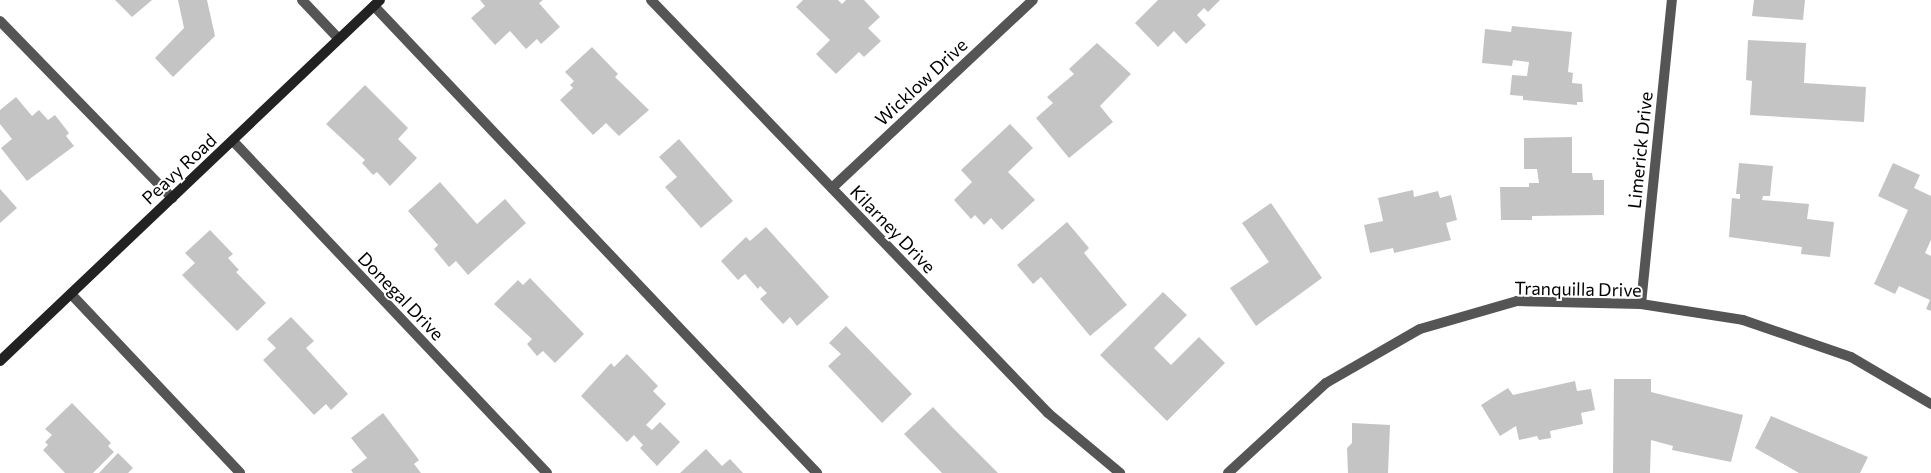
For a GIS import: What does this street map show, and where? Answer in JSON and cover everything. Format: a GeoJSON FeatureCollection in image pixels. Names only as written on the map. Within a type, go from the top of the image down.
{"type":"FeatureCollection","features":[{"type":"Feature","properties":{"kind":"street"},"geometry":{"type":"LineString","coordinates":[[302,0],[338,38]]}},
{"type":"Feature","properties":{"kind":"street","name":"Kilarney Drive"},"geometry":{"type":"LineString","coordinates":[[650,0],[1048,413],[1120,473]]}},
{"type":"Feature","properties":{"kind":"street","name":"Wicklow Drive"},"geometry":{"type":"LineString","coordinates":[[832,188],[1033,0]]}},
{"type":"Feature","properties":{"kind":"street","name":"Limerick Drive"},"geometry":{"type":"LineString","coordinates":[[1641,304],[1672,0]]}},
{"type":"Feature","properties":{"kind":"street"},"geometry":{"type":"LineString","coordinates":[[377,3],[817,473]]}},
{"type":"Feature","properties":{"kind":"street","name":"Peavy Road"},"geometry":{"type":"LineString","coordinates":[[0,361],[377,3]]}},
{"type":"Feature","properties":{"kind":"street"},"geometry":{"type":"LineString","coordinates":[[0,21],[172,198]]}},
{"type":"Feature","properties":{"kind":"street","name":"Donegal Drive"},"geometry":{"type":"LineString","coordinates":[[233,141],[547,473]]}},
{"type":"Feature","properties":{"kind":"street"},"geometry":{"type":"LineString","coordinates":[[71,294],[240,473]]}},
{"type":"Feature","properties":{"kind":"street","name":"Tranquilla Drive"},"geometry":{"type":"LineString","coordinates":[[1228,473],[1326,383],[1420,329],[1516,301],[1641,304],[1743,320],[1851,357],[1931,404]]}},
{"type":"Feature","properties":{"kind":"building"},"geometry":{"type":"Polygon","coordinates":[[[115,0],[152,0],[132,17],[115,0]]]}},
{"type":"Feature","properties":{"kind":"building"},"geometry":{"type":"Polygon","coordinates":[[[178,0],[207,0],[215,36],[173,77],[155,58],[184,28],[178,0]]]}},
{"type":"Feature","properties":{"kind":"building"},"geometry":{"type":"Polygon","coordinates":[[[480,0],[543,0],[539,3],[560,27],[541,44],[537,39],[526,49],[510,31],[495,45],[471,18],[485,6],[480,0]]]}},
{"type":"Feature","properties":{"kind":"building"},"geometry":{"type":"Polygon","coordinates":[[[803,0],[838,0],[842,4],[846,0],[864,0],[880,17],[868,28],[881,41],[864,57],[859,52],[836,74],[816,54],[830,40],[796,7],[803,0]]]}},
{"type":"Feature","properties":{"kind":"building"},"geometry":{"type":"Polygon","coordinates":[[[1158,0],[1220,0],[1208,12],[1204,8],[1197,15],[1206,25],[1186,44],[1174,31],[1158,47],[1135,23],[1158,0]]]}},
{"type":"Feature","properties":{"kind":"building"},"geometry":{"type":"Polygon","coordinates":[[[1754,0],[1805,0],[1803,20],[1752,16],[1754,0]]]}},
{"type":"Feature","properties":{"kind":"building"},"geometry":{"type":"Polygon","coordinates":[[[1512,26],[1572,32],[1568,72],[1573,73],[1572,83],[1582,84],[1583,102],[1577,102],[1577,105],[1523,100],[1523,96],[1510,95],[1512,75],[1527,76],[1529,62],[1513,60],[1512,66],[1482,63],[1485,29],[1511,32],[1512,26]]]}},
{"type":"Feature","properties":{"kind":"building"},"geometry":{"type":"Polygon","coordinates":[[[1748,40],[1806,43],[1804,83],[1866,87],[1864,122],[1750,115],[1752,81],[1746,80],[1748,40]]]}},
{"type":"Feature","properties":{"kind":"building"},"geometry":{"type":"Polygon","coordinates":[[[1097,43],[1131,74],[1100,106],[1113,122],[1069,158],[1036,118],[1053,103],[1047,97],[1074,74],[1069,69],[1097,43]]]}},
{"type":"Feature","properties":{"kind":"building"},"geometry":{"type":"Polygon","coordinates":[[[592,47],[618,74],[615,77],[649,110],[619,136],[606,123],[593,135],[560,100],[573,88],[570,85],[574,81],[565,72],[592,47]]]}},
{"type":"Feature","properties":{"kind":"building"},"geometry":{"type":"Polygon","coordinates":[[[365,85],[408,128],[398,139],[417,158],[390,186],[377,172],[373,175],[362,163],[365,160],[326,124],[365,85]]]}},
{"type":"Feature","properties":{"kind":"building"},"geometry":{"type":"Polygon","coordinates":[[[16,97],[32,116],[39,110],[48,120],[55,115],[69,133],[66,136],[74,146],[27,181],[1,148],[12,139],[0,124],[0,110],[16,97]]]}},
{"type":"Feature","properties":{"kind":"building"},"geometry":{"type":"Polygon","coordinates":[[[1010,124],[1033,148],[1008,172],[1035,200],[1002,230],[991,218],[984,225],[975,215],[971,219],[954,200],[972,182],[961,170],[1010,124]]]}},
{"type":"Feature","properties":{"kind":"building"},"geometry":{"type":"Polygon","coordinates":[[[1572,137],[1572,173],[1592,173],[1593,180],[1604,180],[1604,215],[1532,216],[1532,220],[1501,220],[1500,187],[1529,187],[1529,183],[1539,183],[1537,169],[1524,169],[1524,138],[1572,137]]]}},
{"type":"Feature","properties":{"kind":"building"},"geometry":{"type":"Polygon","coordinates":[[[679,139],[733,201],[701,228],[665,187],[677,177],[659,157],[679,139]]]}},
{"type":"Feature","properties":{"kind":"building"},"geometry":{"type":"Polygon","coordinates":[[[1739,163],[1773,166],[1770,196],[1763,196],[1762,200],[1809,204],[1807,219],[1834,222],[1830,257],[1801,254],[1802,247],[1729,237],[1732,198],[1740,199],[1740,194],[1736,194],[1739,163]]]}},
{"type":"Feature","properties":{"kind":"building"},"geometry":{"type":"Polygon","coordinates":[[[1893,163],[1920,175],[1914,188],[1931,196],[1931,240],[1925,253],[1931,256],[1931,311],[1926,309],[1930,300],[1899,286],[1895,294],[1874,284],[1908,210],[1878,196],[1893,163]]]}},
{"type":"Feature","properties":{"kind":"building"},"geometry":{"type":"Polygon","coordinates":[[[440,182],[477,224],[505,199],[526,223],[468,275],[456,261],[449,267],[434,249],[438,245],[408,211],[440,182]]]}},
{"type":"Feature","properties":{"kind":"building"},"geometry":{"type":"Polygon","coordinates":[[[0,189],[17,208],[0,223],[0,189]]]}},
{"type":"Feature","properties":{"kind":"building"},"geometry":{"type":"Polygon","coordinates":[[[1413,190],[1414,197],[1438,191],[1440,198],[1451,195],[1457,220],[1446,223],[1451,240],[1394,253],[1393,248],[1370,253],[1364,225],[1383,221],[1378,198],[1413,190]]]}},
{"type":"Feature","properties":{"kind":"building"},"geometry":{"type":"Polygon","coordinates":[[[1271,203],[1322,278],[1256,326],[1230,288],[1269,262],[1242,223],[1271,203]]]}},
{"type":"Feature","properties":{"kind":"building"},"geometry":{"type":"Polygon","coordinates":[[[1067,222],[1089,248],[1084,253],[1127,305],[1090,336],[1041,277],[1033,284],[1017,265],[1067,222]]]}},
{"type":"Feature","properties":{"kind":"building"},"geometry":{"type":"Polygon","coordinates":[[[766,227],[829,297],[797,326],[790,317],[783,324],[760,299],[767,293],[760,286],[758,289],[745,274],[738,280],[721,261],[746,237],[750,241],[766,227]]]}},
{"type":"Feature","properties":{"kind":"building"},"geometry":{"type":"Polygon","coordinates":[[[210,230],[233,254],[228,258],[239,270],[236,272],[266,303],[237,331],[182,275],[195,263],[185,253],[210,230]]]}},
{"type":"Feature","properties":{"kind":"building"},"geometry":{"type":"Polygon","coordinates":[[[530,278],[584,334],[555,363],[543,351],[537,356],[527,344],[532,339],[494,304],[518,280],[523,285],[530,278]]]}},
{"type":"Feature","properties":{"kind":"building"},"geometry":{"type":"Polygon","coordinates":[[[1163,292],[1187,315],[1154,348],[1171,365],[1199,337],[1225,363],[1167,421],[1100,355],[1163,292]]]}},
{"type":"Feature","properties":{"kind":"building"},"geometry":{"type":"Polygon","coordinates":[[[291,317],[314,341],[306,348],[348,394],[331,410],[326,404],[314,415],[263,360],[276,348],[267,339],[291,317]]]}},
{"type":"Feature","properties":{"kind":"building"},"geometry":{"type":"Polygon","coordinates":[[[846,326],[912,394],[882,423],[828,366],[841,354],[829,343],[846,326]]]}},
{"type":"Feature","properties":{"kind":"building"},"geometry":{"type":"Polygon","coordinates":[[[627,354],[658,386],[653,391],[666,404],[646,425],[652,430],[660,422],[680,442],[657,466],[640,448],[643,445],[634,435],[627,442],[581,396],[611,363],[614,367],[627,354]]]}},
{"type":"Feature","properties":{"kind":"building"},"geometry":{"type":"Polygon","coordinates":[[[1614,379],[1651,379],[1651,392],[1743,415],[1731,462],[1672,450],[1673,446],[1651,440],[1650,473],[1613,473],[1614,379]]]}},
{"type":"Feature","properties":{"kind":"building"},"geometry":{"type":"Polygon","coordinates":[[[1575,381],[1577,391],[1591,389],[1595,410],[1581,413],[1583,424],[1550,431],[1551,438],[1539,440],[1537,436],[1519,440],[1516,426],[1500,436],[1481,405],[1508,388],[1513,395],[1575,381]]]}},
{"type":"Feature","properties":{"kind":"building"},"geometry":{"type":"Polygon","coordinates":[[[72,403],[111,443],[108,446],[114,452],[93,473],[65,473],[43,450],[48,445],[45,442],[52,435],[45,429],[72,403]]]}},
{"type":"Feature","properties":{"kind":"building"},"geometry":{"type":"Polygon","coordinates":[[[933,407],[998,473],[942,473],[904,434],[933,407]]]}},
{"type":"Feature","properties":{"kind":"building"},"geometry":{"type":"Polygon","coordinates":[[[383,413],[419,460],[414,464],[421,473],[353,473],[351,470],[367,458],[351,438],[383,413]]]}},
{"type":"Feature","properties":{"kind":"building"},"geometry":{"type":"Polygon","coordinates":[[[1771,416],[1868,457],[1860,473],[1799,473],[1755,448],[1771,416]]]}},
{"type":"Feature","properties":{"kind":"building"},"geometry":{"type":"Polygon","coordinates":[[[1352,423],[1390,425],[1388,473],[1348,473],[1347,448],[1352,443],[1352,423]]]}},
{"type":"Feature","properties":{"kind":"building"},"geometry":{"type":"Polygon","coordinates":[[[706,449],[722,466],[730,459],[743,473],[680,473],[706,449]]]}},
{"type":"Feature","properties":{"kind":"building"},"geometry":{"type":"Polygon","coordinates":[[[118,453],[133,468],[128,473],[99,473],[118,453]]]}}]}
